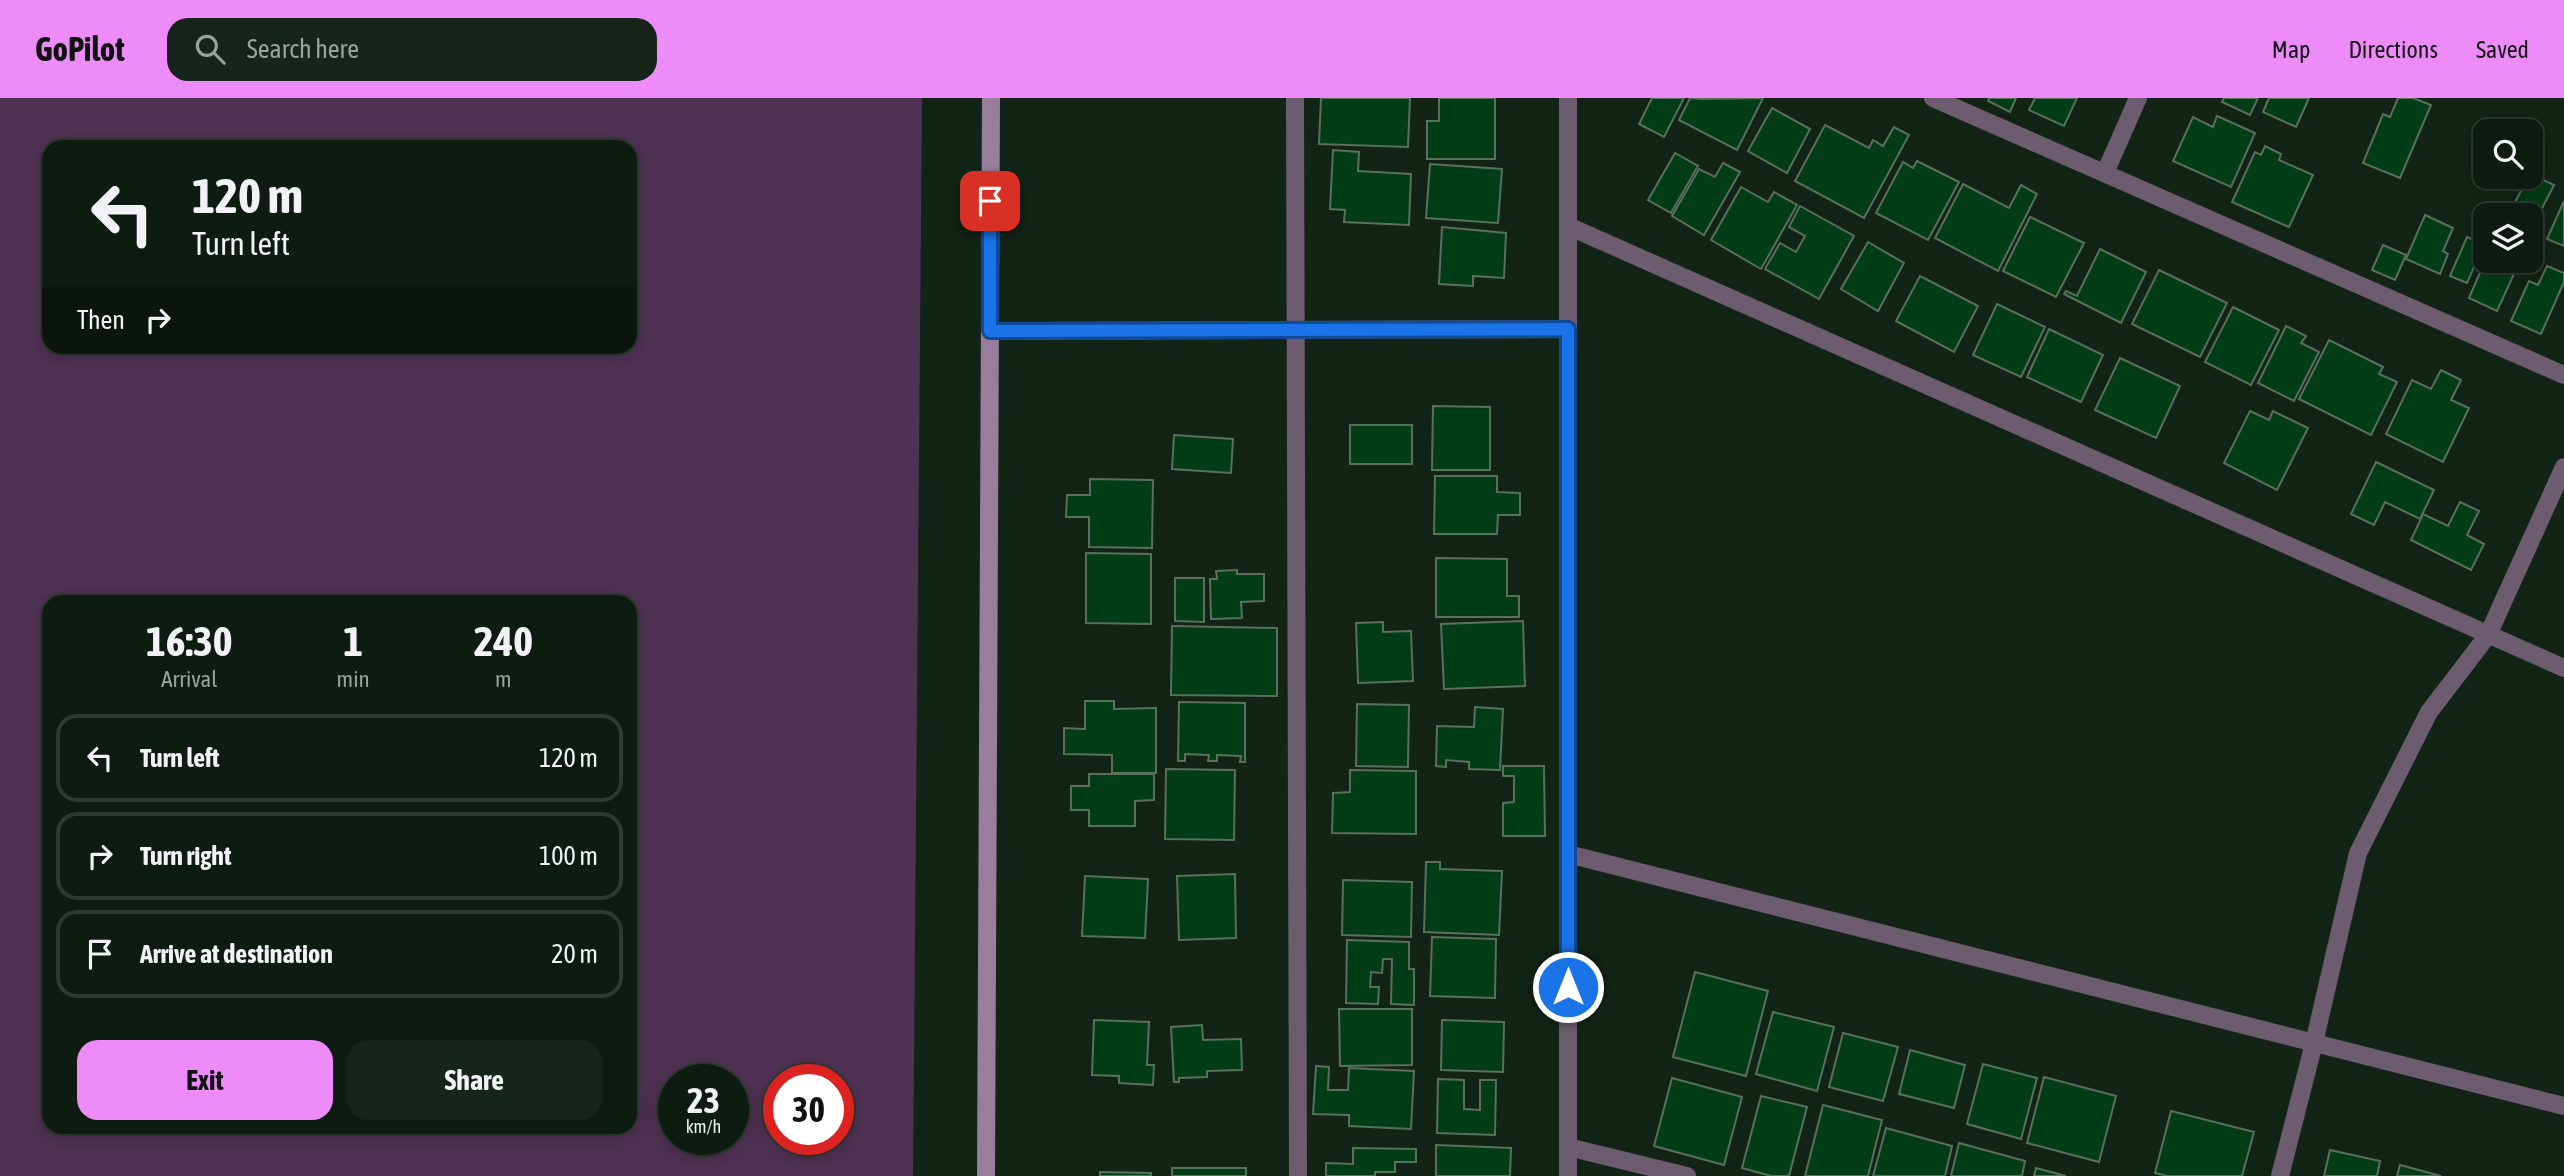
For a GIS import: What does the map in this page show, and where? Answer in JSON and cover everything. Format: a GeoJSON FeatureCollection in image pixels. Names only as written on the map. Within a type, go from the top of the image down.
{"type":"FeatureCollection","features":[{"type":"Feature","properties":{"kind":"street"},"geometry":{"type":"LineString","coordinates":[[986,1176],[991,98]]}},
{"type":"Feature","properties":{"kind":"street"},"geometry":{"type":"LineString","coordinates":[[1295,98],[1298,1176]]}},
{"type":"Feature","properties":{"kind":"street"},"geometry":{"type":"LineString","coordinates":[[1568,98],[1568,1176]]}},
{"type":"Feature","properties":{"kind":"street"},"geometry":{"type":"LineString","coordinates":[[1933,98],[2564,375]]}},
{"type":"Feature","properties":{"kind":"street"},"geometry":{"type":"LineString","coordinates":[[2105,173],[2138,98]]}},
{"type":"Feature","properties":{"kind":"street"},"geometry":{"type":"LineString","coordinates":[[1568,226],[2564,668]]}},
{"type":"Feature","properties":{"kind":"street"},"geometry":{"type":"LineString","coordinates":[[990,331],[1568,329]]}},
{"type":"Feature","properties":{"kind":"street"},"geometry":{"type":"LineString","coordinates":[[2280,1176],[2358,853],[2429,712],[2488,635],[2564,467]]}},
{"type":"Feature","properties":{"kind":"street"},"geometry":{"type":"LineString","coordinates":[[1568,854],[2564,1106]]}},
{"type":"Feature","properties":{"kind":"street"},"geometry":{"type":"LineString","coordinates":[[1568,1147],[1687,1176]]}},
{"type":"Feature","properties":{"kind":"shaded area"},"geometry":{"type":"Polygon","coordinates":[[[0,98],[922,98],[913,1176],[0,1176],[0,98]]]}},
{"type":"Feature","properties":{"kind":"building"},"geometry":{"type":"Polygon","coordinates":[[[1321,98],[1410,98],[1408,147],[1319,144],[1321,98]]]}},
{"type":"Feature","properties":{"kind":"building"},"geometry":{"type":"Polygon","coordinates":[[[1439,98],[1495,98],[1495,159],[1427,159],[1427,121],[1439,121],[1439,98]]]}},
{"type":"Feature","properties":{"kind":"building"},"geometry":{"type":"Polygon","coordinates":[[[1652,98],[1684,98],[1664,137],[1639,124],[1652,98]]]}},
{"type":"Feature","properties":{"kind":"building"},"geometry":{"type":"Polygon","coordinates":[[[1690,98],[1763,98],[1737,150],[1679,120],[1690,98]]]}},
{"type":"Feature","properties":{"kind":"building"},"geometry":{"type":"Polygon","coordinates":[[[1989,98],[2016,98],[2010,112],[1988,101],[1989,98]]]}},
{"type":"Feature","properties":{"kind":"building"},"geometry":{"type":"Polygon","coordinates":[[[2035,98],[2077,98],[2064,126],[2029,110],[2035,98]]]}},
{"type":"Feature","properties":{"kind":"building"},"geometry":{"type":"Polygon","coordinates":[[[2224,98],[2258,98],[2250,115],[2222,102],[2224,98]]]}},
{"type":"Feature","properties":{"kind":"building"},"geometry":{"type":"Polygon","coordinates":[[[2269,98],[2309,98],[2296,127],[2263,112],[2269,98]]]}},
{"type":"Feature","properties":{"kind":"building"},"geometry":{"type":"Polygon","coordinates":[[[2398,98],[2413,98],[2431,105],[2400,178],[2363,163],[2383,114],[2390,117],[2398,98]]]}},
{"type":"Feature","properties":{"kind":"building"},"geometry":{"type":"Polygon","coordinates":[[[1772,108],[1810,129],[1787,173],[1748,151],[1772,108]]]}},
{"type":"Feature","properties":{"kind":"building"},"geometry":{"type":"Polygon","coordinates":[[[2217,116],[2255,133],[2231,187],[2173,161],[2193,117],[2213,127],[2217,116]]]}},
{"type":"Feature","properties":{"kind":"building"},"geometry":{"type":"Polygon","coordinates":[[[1825,125],[1869,148],[1873,140],[1883,146],[1894,127],[1909,135],[1864,218],[1795,181],[1825,125]]]}},
{"type":"Feature","properties":{"kind":"building"},"geometry":{"type":"Polygon","coordinates":[[[2265,146],[2281,154],[2279,160],[2313,175],[2289,227],[2232,202],[2255,152],[2261,155],[2265,146]]]}},
{"type":"Feature","properties":{"kind":"building"},"geometry":{"type":"Polygon","coordinates":[[[1333,150],[1359,152],[1358,171],[1411,174],[1409,225],[1344,222],[1345,210],[1330,209],[1333,150]]]}},
{"type":"Feature","properties":{"kind":"building"},"geometry":{"type":"Polygon","coordinates":[[[1675,153],[1698,166],[1671,213],[1648,200],[1675,153]]]}},
{"type":"Feature","properties":{"kind":"building"},"geometry":{"type":"Polygon","coordinates":[[[1917,161],[1959,182],[1928,240],[1876,213],[1903,162],[1913,168],[1917,161]]]}},
{"type":"Feature","properties":{"kind":"building"},"geometry":{"type":"Polygon","coordinates":[[[1723,163],[1740,172],[1704,235],[1672,216],[1699,169],[1715,177],[1723,163]]]}},
{"type":"Feature","properties":{"kind":"building"},"geometry":{"type":"Polygon","coordinates":[[[1430,164],[1502,169],[1498,223],[1426,218],[1430,164]]]}},
{"type":"Feature","properties":{"kind":"building"},"geometry":{"type":"Polygon","coordinates":[[[2543,180],[2554,185],[2543,207],[2543,203],[2514,203],[2522,189],[2543,189],[2543,180]]]}},
{"type":"Feature","properties":{"kind":"building"},"geometry":{"type":"Polygon","coordinates":[[[1963,184],[2009,208],[2021,185],[2037,194],[1998,271],[1935,238],[1963,184]]]}},
{"type":"Feature","properties":{"kind":"building"},"geometry":{"type":"Polygon","coordinates":[[[1741,187],[1768,202],[1774,192],[1797,205],[1761,269],[1711,240],[1741,187]]]}},
{"type":"Feature","properties":{"kind":"building"},"geometry":{"type":"Polygon","coordinates":[[[2564,201],[2564,246],[2547,239],[2564,201]]]}},
{"type":"Feature","properties":{"kind":"building"},"geometry":{"type":"Polygon","coordinates":[[[1800,206],[1854,236],[1819,299],[1765,269],[1780,243],[1796,252],[1805,236],[1789,227],[1800,206]]]}},
{"type":"Feature","properties":{"kind":"building"},"geometry":{"type":"Polygon","coordinates":[[[2425,215],[2453,228],[2443,251],[2448,254],[2440,274],[2406,259],[2425,215]]]}},
{"type":"Feature","properties":{"kind":"building"},"geometry":{"type":"Polygon","coordinates":[[[2030,217],[2084,243],[2056,297],[2003,271],[2030,217]]]}},
{"type":"Feature","properties":{"kind":"building"},"geometry":{"type":"Polygon","coordinates":[[[1442,227],[1506,233],[1504,278],[1473,276],[1473,286],[1439,284],[1442,227]]]}},
{"type":"Feature","properties":{"kind":"building"},"geometry":{"type":"Polygon","coordinates":[[[2467,237],[2473,239],[2473,269],[2467,283],[2450,276],[2467,237]]]}},
{"type":"Feature","properties":{"kind":"building"},"geometry":{"type":"Polygon","coordinates":[[[1868,242],[1904,263],[1878,311],[1841,289],[1868,242]]]}},
{"type":"Feature","properties":{"kind":"building"},"geometry":{"type":"Polygon","coordinates":[[[2383,245],[2406,255],[2395,280],[2372,270],[2383,245]]]}},
{"type":"Feature","properties":{"kind":"building"},"geometry":{"type":"Polygon","coordinates":[[[2100,249],[2146,272],[2121,323],[2064,294],[2066,291],[2077,296],[2100,249]]]}},
{"type":"Feature","properties":{"kind":"building"},"geometry":{"type":"Polygon","coordinates":[[[2547,266],[2564,273],[2564,282],[2541,334],[2511,321],[2529,281],[2538,285],[2547,266]]]}},
{"type":"Feature","properties":{"kind":"building"},"geometry":{"type":"Polygon","coordinates":[[[2159,270],[2227,303],[2200,357],[2132,324],[2159,270]]]}},
{"type":"Feature","properties":{"kind":"building"},"geometry":{"type":"Polygon","coordinates":[[[2480,273],[2514,273],[2497,311],[2469,298],[2480,273]]]}},
{"type":"Feature","properties":{"kind":"building"},"geometry":{"type":"Polygon","coordinates":[[[1920,276],[1978,306],[1954,352],[1896,321],[1920,276]]]}},
{"type":"Feature","properties":{"kind":"building"},"geometry":{"type":"Polygon","coordinates":[[[1997,304],[2045,327],[2021,377],[1973,355],[1997,304]]]}},
{"type":"Feature","properties":{"kind":"building"},"geometry":{"type":"Polygon","coordinates":[[[2233,307],[2279,330],[2251,385],[2205,362],[2233,307]]]}},
{"type":"Feature","properties":{"kind":"building"},"geometry":{"type":"Polygon","coordinates":[[[2286,326],[2306,336],[2301,343],[2319,352],[2294,401],[2258,383],[2286,326]]]}},
{"type":"Feature","properties":{"kind":"building"},"geometry":{"type":"Polygon","coordinates":[[[2049,329],[2103,355],[2081,402],[2027,377],[2049,329]]]}},
{"type":"Feature","properties":{"kind":"building"},"geometry":{"type":"Polygon","coordinates":[[[2329,340],[2383,367],[2379,374],[2397,382],[2371,435],[2299,399],[2329,340]]]}},
{"type":"Feature","properties":{"kind":"building"},"geometry":{"type":"Polygon","coordinates":[[[2120,358],[2180,386],[2156,438],[2095,410],[2120,358]]]}},
{"type":"Feature","properties":{"kind":"building"},"geometry":{"type":"Polygon","coordinates":[[[2441,370],[2461,380],[2451,400],[2469,408],[2443,462],[2386,434],[2412,380],[2431,389],[2441,370]]]}},
{"type":"Feature","properties":{"kind":"building"},"geometry":{"type":"Polygon","coordinates":[[[1433,406],[1490,407],[1490,470],[1432,470],[1433,406]]]}},
{"type":"Feature","properties":{"kind":"building"},"geometry":{"type":"Polygon","coordinates":[[[2250,411],[2269,420],[2273,411],[2308,428],[2277,490],[2224,463],[2250,411]]]}},
{"type":"Feature","properties":{"kind":"building"},"geometry":{"type":"Polygon","coordinates":[[[1350,425],[1412,425],[1412,464],[1350,464],[1350,425]]]}},
{"type":"Feature","properties":{"kind":"building"},"geometry":{"type":"Polygon","coordinates":[[[1174,435],[1233,439],[1231,473],[1172,469],[1174,435]]]}},
{"type":"Feature","properties":{"kind":"building"},"geometry":{"type":"Polygon","coordinates":[[[2376,462],[2434,490],[2420,519],[2385,502],[2374,525],[2351,514],[2376,462]]]}},
{"type":"Feature","properties":{"kind":"building"},"geometry":{"type":"Polygon","coordinates":[[[1435,476],[1497,476],[1497,492],[1520,493],[1520,515],[1498,515],[1497,534],[1434,534],[1435,476]]]}},
{"type":"Feature","properties":{"kind":"building"},"geometry":{"type":"Polygon","coordinates":[[[1090,479],[1153,480],[1152,548],[1089,547],[1089,517],[1066,517],[1067,495],[1090,495],[1090,479]]]}},
{"type":"Feature","properties":{"kind":"building"},"geometry":{"type":"Polygon","coordinates":[[[2460,502],[2479,511],[2467,535],[2484,544],[2471,570],[2411,540],[2423,514],[2448,526],[2460,502]]]}},
{"type":"Feature","properties":{"kind":"building"},"geometry":{"type":"Polygon","coordinates":[[[1086,553],[1151,554],[1151,624],[1086,623],[1086,553]]]}},
{"type":"Feature","properties":{"kind":"building"},"geometry":{"type":"Polygon","coordinates":[[[1436,558],[1507,559],[1507,596],[1519,596],[1519,617],[1436,617],[1436,558]]]}},
{"type":"Feature","properties":{"kind":"building"},"geometry":{"type":"Polygon","coordinates":[[[1237,570],[1237,574],[1264,574],[1264,601],[1241,602],[1242,618],[1211,619],[1210,579],[1217,579],[1216,571],[1237,570]]]}},
{"type":"Feature","properties":{"kind":"building"},"geometry":{"type":"Polygon","coordinates":[[[1175,578],[1204,578],[1204,622],[1175,621],[1175,578]]]}},
{"type":"Feature","properties":{"kind":"building"},"geometry":{"type":"Polygon","coordinates":[[[1523,621],[1525,686],[1444,689],[1441,624],[1523,621]]]}},
{"type":"Feature","properties":{"kind":"building"},"geometry":{"type":"Polygon","coordinates":[[[1383,622],[1383,632],[1411,631],[1413,681],[1358,683],[1356,623],[1383,622]]]}},
{"type":"Feature","properties":{"kind":"building"},"geometry":{"type":"Polygon","coordinates":[[[1172,626],[1277,628],[1277,696],[1171,695],[1172,626]]]}},
{"type":"Feature","properties":{"kind":"building"},"geometry":{"type":"Polygon","coordinates":[[[1085,701],[1114,701],[1114,709],[1156,708],[1156,773],[1112,773],[1112,755],[1064,754],[1064,728],[1085,729],[1085,701]]]}},
{"type":"Feature","properties":{"kind":"building"},"geometry":{"type":"Polygon","coordinates":[[[1179,702],[1245,703],[1245,762],[1240,762],[1241,756],[1217,755],[1217,761],[1208,761],[1209,755],[1185,754],[1185,761],[1178,761],[1179,702]]]}},
{"type":"Feature","properties":{"kind":"building"},"geometry":{"type":"Polygon","coordinates":[[[1357,704],[1409,705],[1408,767],[1356,766],[1357,704]]]}},
{"type":"Feature","properties":{"kind":"building"},"geometry":{"type":"Polygon","coordinates":[[[1475,707],[1503,709],[1500,770],[1469,769],[1469,762],[1446,760],[1446,767],[1436,766],[1437,726],[1474,727],[1475,707]]]}},
{"type":"Feature","properties":{"kind":"building"},"geometry":{"type":"Polygon","coordinates":[[[1503,766],[1544,766],[1545,836],[1503,836],[1503,803],[1514,802],[1514,776],[1503,776],[1503,766]]]}},
{"type":"Feature","properties":{"kind":"building"},"geometry":{"type":"Polygon","coordinates":[[[1166,769],[1235,770],[1234,840],[1165,839],[1166,769]]]}},
{"type":"Feature","properties":{"kind":"building"},"geometry":{"type":"Polygon","coordinates":[[[1350,770],[1416,771],[1416,834],[1332,833],[1333,793],[1350,792],[1350,770]]]}},
{"type":"Feature","properties":{"kind":"building"},"geometry":{"type":"Polygon","coordinates":[[[1089,774],[1154,774],[1154,800],[1135,801],[1135,826],[1089,826],[1089,810],[1071,810],[1071,786],[1089,786],[1089,774]]]}},
{"type":"Feature","properties":{"kind":"building"},"geometry":{"type":"Polygon","coordinates":[[[1426,862],[1440,862],[1440,869],[1502,871],[1499,935],[1424,932],[1426,862]]]}},
{"type":"Feature","properties":{"kind":"building"},"geometry":{"type":"Polygon","coordinates":[[[1235,874],[1236,938],[1179,940],[1177,876],[1235,874]]]}},
{"type":"Feature","properties":{"kind":"building"},"geometry":{"type":"Polygon","coordinates":[[[1085,876],[1148,879],[1145,938],[1082,936],[1085,876]]]}},
{"type":"Feature","properties":{"kind":"building"},"geometry":{"type":"Polygon","coordinates":[[[1343,880],[1412,882],[1411,937],[1342,935],[1343,880]]]}},
{"type":"Feature","properties":{"kind":"building"},"geometry":{"type":"Polygon","coordinates":[[[1432,937],[1496,939],[1495,998],[1430,996],[1432,937]]]}},
{"type":"Feature","properties":{"kind":"building"},"geometry":{"type":"Polygon","coordinates":[[[1347,940],[1409,942],[1409,969],[1414,969],[1414,1005],[1391,1004],[1392,959],[1383,959],[1382,973],[1371,972],[1370,987],[1379,987],[1378,1004],[1346,1003],[1347,940]]]}},
{"type":"Feature","properties":{"kind":"building"},"geometry":{"type":"Polygon","coordinates":[[[1695,972],[1768,991],[1746,1076],[1673,1057],[1695,972]]]}},
{"type":"Feature","properties":{"kind":"building"},"geometry":{"type":"Polygon","coordinates":[[[1339,1009],[1412,1009],[1412,1065],[1340,1066],[1339,1009]]]}},
{"type":"Feature","properties":{"kind":"building"},"geometry":{"type":"Polygon","coordinates":[[[1773,1012],[1834,1027],[1817,1091],[1756,1074],[1773,1012]]]}},
{"type":"Feature","properties":{"kind":"building"},"geometry":{"type":"Polygon","coordinates":[[[1094,1020],[1149,1022],[1147,1065],[1154,1065],[1153,1085],[1119,1083],[1119,1076],[1092,1075],[1094,1020]]]}},
{"type":"Feature","properties":{"kind":"building"},"geometry":{"type":"Polygon","coordinates":[[[1442,1020],[1504,1022],[1503,1072],[1441,1070],[1442,1020]]]}},
{"type":"Feature","properties":{"kind":"building"},"geometry":{"type":"Polygon","coordinates":[[[1202,1025],[1203,1040],[1241,1039],[1242,1070],[1207,1071],[1207,1077],[1179,1078],[1179,1082],[1174,1082],[1171,1027],[1202,1025]]]}},
{"type":"Feature","properties":{"kind":"building"},"geometry":{"type":"Polygon","coordinates":[[[1843,1033],[1898,1047],[1883,1101],[1829,1087],[1843,1033]]]}},
{"type":"Feature","properties":{"kind":"building"},"geometry":{"type":"Polygon","coordinates":[[[1910,1050],[1965,1065],[1954,1108],[1899,1094],[1910,1050]]]}},
{"type":"Feature","properties":{"kind":"building"},"geometry":{"type":"Polygon","coordinates":[[[1983,1064],[2037,1078],[2021,1139],[1967,1124],[1983,1064]]]}},
{"type":"Feature","properties":{"kind":"building"},"geometry":{"type":"Polygon","coordinates":[[[1316,1066],[1329,1067],[1328,1090],[1348,1090],[1349,1068],[1414,1071],[1411,1129],[1349,1126],[1349,1115],[1313,1114],[1316,1066]]]}},
{"type":"Feature","properties":{"kind":"building"},"geometry":{"type":"Polygon","coordinates":[[[2044,1077],[2116,1096],[2099,1162],[2027,1143],[2044,1077]]]}},
{"type":"Feature","properties":{"kind":"building"},"geometry":{"type":"Polygon","coordinates":[[[1672,1078],[1742,1097],[1724,1165],[1654,1146],[1672,1078]]]}},
{"type":"Feature","properties":{"kind":"building"},"geometry":{"type":"Polygon","coordinates":[[[1438,1079],[1464,1080],[1464,1109],[1480,1110],[1480,1080],[1496,1080],[1495,1135],[1437,1133],[1438,1079]]]}},
{"type":"Feature","properties":{"kind":"building"},"geometry":{"type":"Polygon","coordinates":[[[1761,1096],[1807,1107],[1789,1176],[1771,1176],[1742,1168],[1761,1096]]]}},
{"type":"Feature","properties":{"kind":"building"},"geometry":{"type":"Polygon","coordinates":[[[1823,1105],[1882,1120],[1868,1176],[1805,1176],[1823,1105]]]}},
{"type":"Feature","properties":{"kind":"building"},"geometry":{"type":"Polygon","coordinates":[[[2171,1111],[2254,1132],[2242,1176],[2167,1176],[2155,1173],[2171,1111]]]}},
{"type":"Feature","properties":{"kind":"building"},"geometry":{"type":"Polygon","coordinates":[[[1886,1128],[1952,1146],[1945,1176],[1873,1176],[1886,1128]]]}},
{"type":"Feature","properties":{"kind":"building"},"geometry":{"type":"Polygon","coordinates":[[[1959,1143],[2025,1161],[2022,1176],[1951,1176],[1959,1143]]]}},
{"type":"Feature","properties":{"kind":"building"},"geometry":{"type":"Polygon","coordinates":[[[1436,1145],[1511,1148],[1510,1176],[1436,1176],[1436,1145]]]}},
{"type":"Feature","properties":{"kind":"building"},"geometry":{"type":"Polygon","coordinates":[[[1353,1148],[1416,1149],[1416,1162],[1395,1162],[1395,1172],[1375,1172],[1375,1176],[1326,1176],[1326,1163],[1353,1164],[1353,1148]]]}},
{"type":"Feature","properties":{"kind":"building"},"geometry":{"type":"Polygon","coordinates":[[[2330,1150],[2380,1161],[2377,1176],[2324,1176],[2330,1150]]]}},
{"type":"Feature","properties":{"kind":"building"},"geometry":{"type":"Polygon","coordinates":[[[2400,1165],[2441,1176],[2397,1176],[2400,1165]]]}},
{"type":"Feature","properties":{"kind":"building"},"geometry":{"type":"Polygon","coordinates":[[[1172,1168],[1246,1168],[1246,1176],[1172,1176],[1172,1168]]]}},
{"type":"Feature","properties":{"kind":"building"},"geometry":{"type":"Polygon","coordinates":[[[2036,1168],[2066,1176],[2034,1176],[2036,1168]]]}},
{"type":"Feature","properties":{"kind":"building"},"geometry":{"type":"Polygon","coordinates":[[[1100,1172],[1151,1173],[1151,1176],[1100,1176],[1100,1172]]]}},
{"type":"Feature","properties":{"kind":"route"},"geometry":{"type":"LineString","coordinates":[[990,201],[990,331],[1568,329],[1568,987]]}}]}
